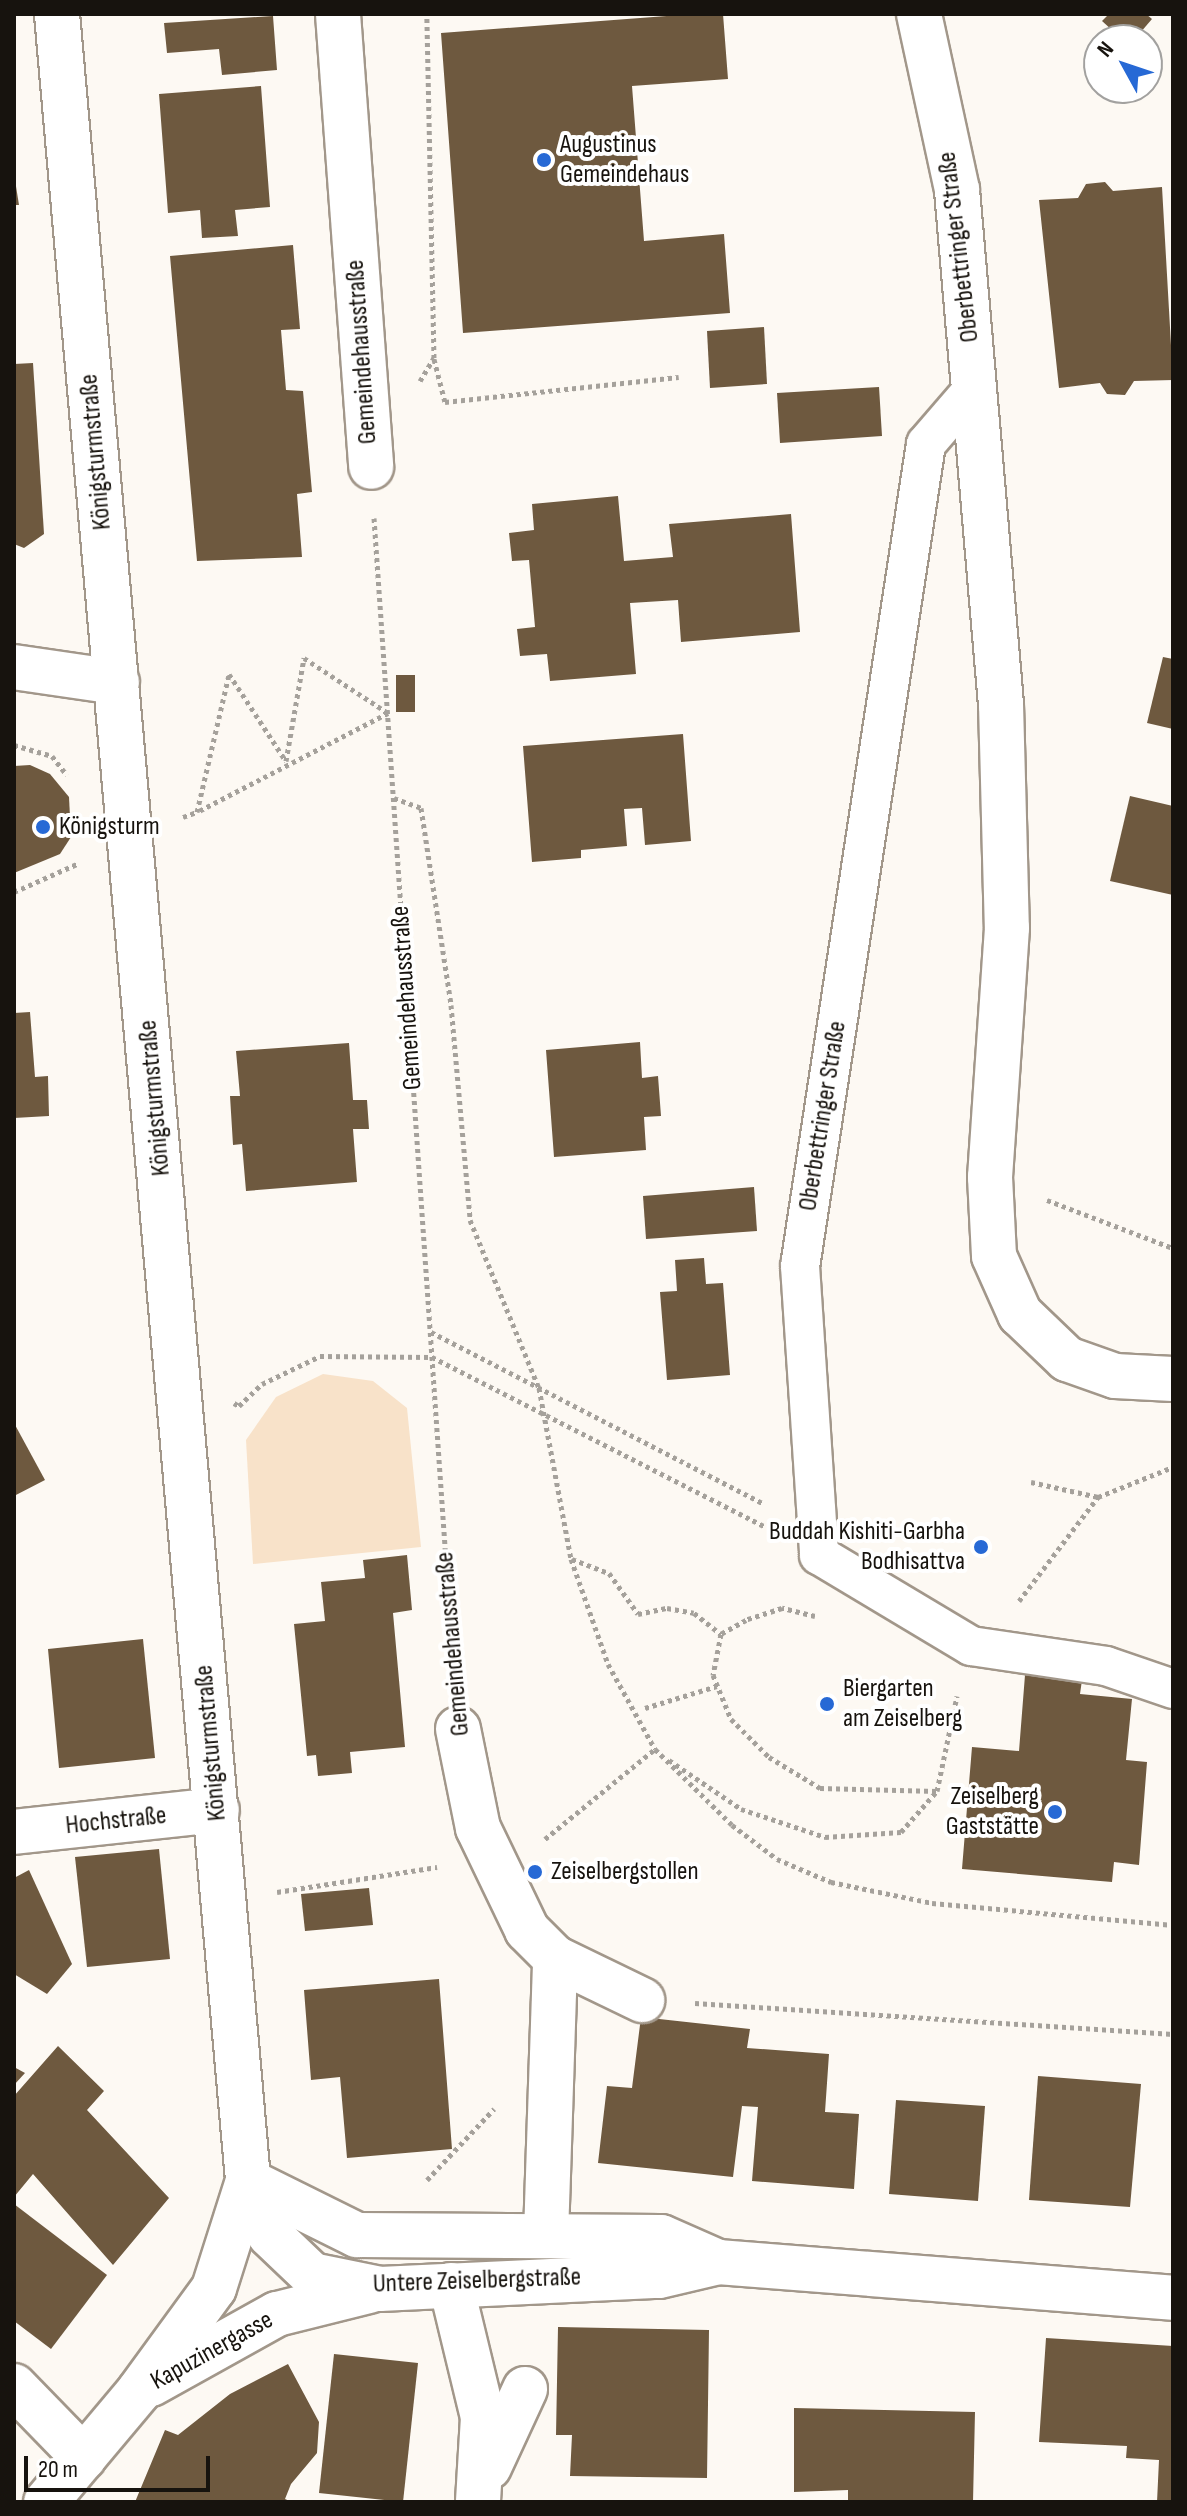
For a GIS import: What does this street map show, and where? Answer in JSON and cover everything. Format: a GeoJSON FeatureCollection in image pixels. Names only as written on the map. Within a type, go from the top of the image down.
{"type":"FeatureCollection","features":[{"type":"Feature","properties":{"kind":"street","name":"Königsturmstraße"},"geometry":{"type":"LineString","coordinates":[[57,14],[227,1900],[248,2181]]}},
{"type":"Feature","properties":{"kind":"street","name":"Gemeindehausstraße"},"geometry":{"type":"LineString","coordinates":[[338,14],[371,467]]}},
{"type":"Feature","properties":{"kind":"street","name":"Oberbettringer Straße"},"geometry":{"type":"LineString","coordinates":[[919,14],[957,190],[1001,704],[1007,928],[990,1177],[994,1256],[1020,1314],[1067,1359],[1115,1376],[1173,1379]]}},
{"type":"Feature","properties":{"kind":"street"},"geometry":{"type":"LineString","coordinates":[[14,667],[117,682]]}},
{"type":"Feature","properties":{"kind":"street","name":"Gemeindehausstraße"},"geometry":{"type":"LineString","coordinates":[[458,1729],[490,1859],[527,1930],[555,1958],[642,2000]]}},
{"type":"Feature","properties":{"kind":"street","name":"Hochstraße"},"geometry":{"type":"LineString","coordinates":[[14,1832],[217,1810]]}},
{"type":"Feature","properties":{"kind":"street"},"geometry":{"type":"LineString","coordinates":[[546,2235],[555,1958]]}},
{"type":"Feature","properties":{"kind":"street","name":"Untere Zeiselbergstraße"},"geometry":{"type":"LineString","coordinates":[[248,2181],[357,2235],[661,2237],[718,2262]]}},
{"type":"Feature","properties":{"kind":"street","name":"Untere Zeiselbergstraße"},"geometry":{"type":"LineString","coordinates":[[248,2181],[270,2235],[312,2275],[380,2289],[659,2276],[718,2262],[1173,2298]]}},
{"type":"Feature","properties":{"kind":"street","name":"Kapuzinergasse"},"geometry":{"type":"LineString","coordinates":[[46,2502],[139,2391],[214,2288],[248,2181]]}},
{"type":"Feature","properties":{"kind":"street"},"geometry":{"type":"LineString","coordinates":[[451,2285],[483,2417],[479,2494]]}},
{"type":"Feature","properties":{"kind":"street","name":"Kapuzinergasse"},"geometry":{"type":"LineString","coordinates":[[139,2391],[277,2314],[380,2289]]}},
{"type":"Feature","properties":{"kind":"street"},"geometry":{"type":"LineString","coordinates":[[14,2386],[84,2458]]}},
{"type":"Feature","properties":{"kind":"street"},"geometry":{"type":"LineString","coordinates":[[479,2494],[525,2389]]}},
{"type":"Feature","properties":{"kind":"lane","name":"Oberbettringer Straße"},"geometry":{"type":"LineString","coordinates":[[818,1543],[800,1266],[926,444],[975,387]]}},
{"type":"Feature","properties":{"kind":"lane"},"geometry":{"type":"LineString","coordinates":[[818,1543],[971,1646],[1106,1666],[1173,1689]]}},
{"type":"Feature","properties":{"kind":"path"},"geometry":{"type":"LineString","coordinates":[[438,14],[427,14],[434,358],[445,402],[679,377]]}},
{"type":"Feature","properties":{"kind":"path"},"geometry":{"type":"LineString","coordinates":[[418,385],[434,358]]}},
{"type":"Feature","properties":{"kind":"path","name":"Gemeindehausstraße"},"geometry":{"type":"LineString","coordinates":[[371,467],[458,1729]]}},
{"type":"Feature","properties":{"kind":"path"},"geometry":{"type":"LineString","coordinates":[[14,892],[131,837],[197,812],[388,713],[304,658],[286,761],[229,674],[197,812]]}},
{"type":"Feature","properties":{"kind":"path"},"geometry":{"type":"LineString","coordinates":[[394,798],[421,808],[451,1005],[470,1220],[539,1388],[571,1559],[608,1664],[655,1749],[732,1825],[777,1859],[831,1882],[932,1903],[1173,1925]]}},
{"type":"Feature","properties":{"kind":"path"},"geometry":{"type":"LineString","coordinates":[[990,1177],[1173,1248]]}},
{"type":"Feature","properties":{"kind":"path"},"geometry":{"type":"LineString","coordinates":[[431,1332],[539,1388],[818,1543]]}},
{"type":"Feature","properties":{"kind":"path"},"geometry":{"type":"LineString","coordinates":[[178,1370],[239,1406],[262,1384],[320,1356],[432,1357],[544,1414],[818,1543]]}},
{"type":"Feature","properties":{"kind":"path"},"geometry":{"type":"LineString","coordinates":[[1019,1602],[1098,1497],[1173,1467]]}},
{"type":"Feature","properties":{"kind":"path"},"geometry":{"type":"LineString","coordinates":[[1031,1482],[1098,1497]]}},
{"type":"Feature","properties":{"kind":"path"},"geometry":{"type":"LineString","coordinates":[[571,1559],[609,1573],[638,1614],[667,1608],[694,1613],[721,1634]]}},
{"type":"Feature","properties":{"kind":"path"},"geometry":{"type":"LineString","coordinates":[[721,1634],[782,1608],[827,1619]]}},
{"type":"Feature","properties":{"kind":"path"},"geometry":{"type":"LineString","coordinates":[[721,1634],[714,1660],[717,1686],[731,1719],[769,1757],[820,1788],[937,1791]]}},
{"type":"Feature","properties":{"kind":"path"},"geometry":{"type":"LineString","coordinates":[[655,1749],[741,1809],[825,1837],[901,1832],[937,1791],[959,1684]]}},
{"type":"Feature","properties":{"kind":"path"},"geometry":{"type":"LineString","coordinates":[[645,1708],[717,1686]]}},
{"type":"Feature","properties":{"kind":"path"},"geometry":{"type":"LineString","coordinates":[[538,1845],[655,1749]]}},
{"type":"Feature","properties":{"kind":"path"},"geometry":{"type":"LineString","coordinates":[[227,1900],[490,1859]]}},
{"type":"Feature","properties":{"kind":"path"},"geometry":{"type":"LineString","coordinates":[[642,2000],[1173,2034]]}},
{"type":"Feature","properties":{"kind":"path"},"geometry":{"type":"LineString","coordinates":[[357,2235],[439,2171],[552,2044]]}},
{"type":"Feature","properties":{"kind":"shaded area"},"geometry":{"type":"Polygon","coordinates":[[[323,1374],[373,1381],[407,1408],[421,1547],[253,1564],[246,1440],[276,1397],[323,1374]]]}},
{"type":"Feature","properties":{"kind":"building","name":"Augustinus Gemeindehaus"},"geometry":{"type":"Polygon","coordinates":[[[723,14],[728,79],[632,86],[644,241],[724,234],[730,313],[463,333],[441,33],[723,14]]]}},
{"type":"Feature","properties":{"kind":"building"},"geometry":{"type":"Polygon","coordinates":[[[1109,14],[1146,14],[1152,19],[1148,24],[1105,24],[1102,21],[1109,14]]]}},
{"type":"Feature","properties":{"kind":"building"},"geometry":{"type":"Polygon","coordinates":[[[273,16],[277,70],[222,75],[219,49],[167,53],[164,23],[273,16]]]}},
{"type":"Feature","properties":{"kind":"building"},"geometry":{"type":"Polygon","coordinates":[[[261,86],[270,207],[235,210],[238,236],[202,238],[200,210],[168,213],[159,94],[261,86]]]}},
{"type":"Feature","properties":{"kind":"building"},"geometry":{"type":"Polygon","coordinates":[[[14,174],[19,205],[14,205],[14,174]]]}},
{"type":"Feature","properties":{"kind":"building"},"geometry":{"type":"Polygon","coordinates":[[[1105,182],[1113,191],[1162,187],[1173,380],[1134,381],[1125,395],[1107,394],[1100,383],[1059,388],[1039,200],[1078,198],[1086,184],[1105,182]]]}},
{"type":"Feature","properties":{"kind":"building"},"geometry":{"type":"Polygon","coordinates":[[[293,245],[300,329],[281,330],[286,390],[303,391],[312,492],[297,494],[302,557],[197,561],[170,256],[293,245]]]}},
{"type":"Feature","properties":{"kind":"building"},"geometry":{"type":"Polygon","coordinates":[[[764,327],[767,384],[710,388],[707,331],[764,327]]]}},
{"type":"Feature","properties":{"kind":"building"},"geometry":{"type":"Polygon","coordinates":[[[33,363],[44,534],[24,548],[14,544],[14,364],[33,363]]]}},
{"type":"Feature","properties":{"kind":"building"},"geometry":{"type":"Polygon","coordinates":[[[879,387],[882,436],[780,443],[777,393],[879,387]]]}},
{"type":"Feature","properties":{"kind":"building"},"geometry":{"type":"Polygon","coordinates":[[[618,496],[624,561],[673,557],[669,524],[791,514],[800,632],[681,642],[678,600],[630,603],[636,674],[550,681],[547,654],[520,656],[517,629],[535,627],[529,560],[512,561],[509,533],[534,530],[532,504],[618,496]]]}},
{"type":"Feature","properties":{"kind":"building"},"geometry":{"type":"Polygon","coordinates":[[[1163,657],[1173,659],[1173,729],[1147,723],[1163,657]]]}},
{"type":"Feature","properties":{"kind":"building"},"geometry":{"type":"Polygon","coordinates":[[[396,675],[415,675],[415,712],[396,712],[396,675]]]}},
{"type":"Feature","properties":{"kind":"building"},"geometry":{"type":"Polygon","coordinates":[[[683,734],[691,841],[645,845],[642,808],[624,809],[627,846],[581,850],[581,858],[532,862],[523,746],[683,734]]]}},
{"type":"Feature","properties":{"kind":"building","name":"Königsturm"},"geometry":{"type":"Polygon","coordinates":[[[30,765],[50,774],[69,797],[71,837],[60,854],[14,873],[14,766],[30,765]]]}},
{"type":"Feature","properties":{"kind":"building"},"geometry":{"type":"Polygon","coordinates":[[[1130,796],[1173,806],[1173,895],[1110,881],[1130,796]]]}},
{"type":"Feature","properties":{"kind":"building"},"geometry":{"type":"Polygon","coordinates":[[[30,1012],[35,1077],[48,1076],[49,1116],[14,1118],[14,1013],[30,1012]]]}},
{"type":"Feature","properties":{"kind":"building"},"geometry":{"type":"Polygon","coordinates":[[[640,1042],[642,1078],[658,1076],[661,1116],[644,1117],[646,1150],[554,1157],[546,1050],[640,1042]]]}},
{"type":"Feature","properties":{"kind":"building"},"geometry":{"type":"Polygon","coordinates":[[[349,1043],[353,1100],[367,1100],[369,1129],[353,1129],[357,1182],[246,1191],[242,1144],[233,1145],[230,1096],[240,1096],[236,1051],[349,1043]]]}},
{"type":"Feature","properties":{"kind":"building"},"geometry":{"type":"Polygon","coordinates":[[[754,1187],[757,1231],[646,1239],[643,1196],[754,1187]]]}},
{"type":"Feature","properties":{"kind":"building"},"geometry":{"type":"Polygon","coordinates":[[[704,1258],[706,1284],[723,1283],[730,1375],[667,1380],[660,1292],[677,1291],[675,1260],[704,1258]]]}},
{"type":"Feature","properties":{"kind":"building"},"geometry":{"type":"Polygon","coordinates":[[[14,1423],[45,1480],[14,1496],[14,1423]]]}},
{"type":"Feature","properties":{"kind":"building"},"geometry":{"type":"Polygon","coordinates":[[[407,1555],[412,1610],[393,1613],[405,1747],[350,1752],[352,1773],[318,1776],[316,1755],[307,1756],[294,1624],[325,1621],[321,1582],[365,1578],[363,1560],[407,1555]]]}},
{"type":"Feature","properties":{"kind":"building"},"geometry":{"type":"Polygon","coordinates":[[[143,1639],[155,1758],[59,1768],[48,1649],[143,1639]]]}},
{"type":"Feature","properties":{"kind":"building","name":"Zeiselberg Gaststätte"},"geometry":{"type":"Polygon","coordinates":[[[1025,1675],[1082,1680],[1080,1694],[1132,1699],[1126,1760],[1147,1762],[1139,1865],[1114,1862],[1112,1882],[962,1869],[972,1747],[1019,1751],[1025,1675]]]}},
{"type":"Feature","properties":{"kind":"building"},"geometry":{"type":"Polygon","coordinates":[[[159,1849],[170,1959],[87,1967],[75,1857],[159,1849]]]}},
{"type":"Feature","properties":{"kind":"building"},"geometry":{"type":"Polygon","coordinates":[[[29,1870],[72,1964],[47,1994],[14,1974],[14,1878],[29,1870]]]}},
{"type":"Feature","properties":{"kind":"building"},"geometry":{"type":"Polygon","coordinates":[[[369,1888],[373,1925],[305,1931],[301,1894],[369,1888]]]}},
{"type":"Feature","properties":{"kind":"building"},"geometry":{"type":"Polygon","coordinates":[[[439,1979],[452,2149],[347,2158],[340,2077],[311,2080],[304,1990],[439,1979]]]}},
{"type":"Feature","properties":{"kind":"building"},"geometry":{"type":"Polygon","coordinates":[[[641,2017],[750,2029],[747,2048],[829,2054],[825,2112],[859,2114],[854,2189],[752,2181],[758,2107],[742,2106],[733,2177],[598,2163],[607,2086],[632,2088],[641,2017]]]}},
{"type":"Feature","properties":{"kind":"building"},"geometry":{"type":"Polygon","coordinates":[[[58,2046],[104,2091],[87,2110],[169,2198],[113,2265],[33,2174],[14,2197],[14,2096],[58,2046]]]}},
{"type":"Feature","properties":{"kind":"building"},"geometry":{"type":"Polygon","coordinates":[[[14,2067],[25,2073],[14,2085],[14,2067]]]}},
{"type":"Feature","properties":{"kind":"building"},"geometry":{"type":"Polygon","coordinates":[[[1038,2076],[1141,2084],[1130,2207],[1029,2200],[1038,2076]]]}},
{"type":"Feature","properties":{"kind":"building"},"geometry":{"type":"Polygon","coordinates":[[[896,2100],[985,2106],[978,2201],[889,2194],[896,2100]]]}},
{"type":"Feature","properties":{"kind":"building"},"geometry":{"type":"Polygon","coordinates":[[[14,2204],[107,2275],[51,2349],[14,2321],[14,2204]]]}},
{"type":"Feature","properties":{"kind":"building"},"geometry":{"type":"Polygon","coordinates":[[[558,2327],[709,2330],[707,2478],[570,2476],[572,2435],[556,2435],[558,2327]]]}},
{"type":"Feature","properties":{"kind":"building"},"geometry":{"type":"Polygon","coordinates":[[[1046,2338],[1173,2346],[1173,2502],[1157,2502],[1159,2460],[1126,2458],[1127,2446],[1039,2442],[1046,2338]]]}},
{"type":"Feature","properties":{"kind":"building"},"geometry":{"type":"Polygon","coordinates":[[[334,2354],[418,2363],[403,2502],[319,2493],[334,2354]]]}},
{"type":"Feature","properties":{"kind":"building"},"geometry":{"type":"Polygon","coordinates":[[[288,2364],[319,2422],[317,2453],[291,2484],[285,2499],[292,2502],[135,2502],[165,2430],[178,2435],[230,2394],[288,2364]]]}},
{"type":"Feature","properties":{"kind":"building"},"geometry":{"type":"Polygon","coordinates":[[[794,2408],[975,2412],[973,2502],[848,2502],[848,2490],[794,2492],[794,2408]]]}},
{"type":"Feature","properties":{"kind":"place","name":"Augustinus Gemeindehaus"},"geometry":{"type":"Point","coordinates":[544,160]}},
{"type":"Feature","properties":{"kind":"place","name":"Königsturm"},"geometry":{"type":"Point","coordinates":[43,827]}},
{"type":"Feature","properties":{"kind":"place","name":"Buddah Kishiti-Garbha Bodhisattva"},"geometry":{"type":"Point","coordinates":[981,1547]}},
{"type":"Feature","properties":{"kind":"place","name":"Biergarten am Zeiselberg"},"geometry":{"type":"Point","coordinates":[827,1704]}},
{"type":"Feature","properties":{"kind":"place","name":"Zeiselberg Gaststätte"},"geometry":{"type":"Point","coordinates":[1055,1812]}},
{"type":"Feature","properties":{"kind":"place","name":"Zeiselbergstollen"},"geometry":{"type":"Point","coordinates":[535,1872]}}]}
